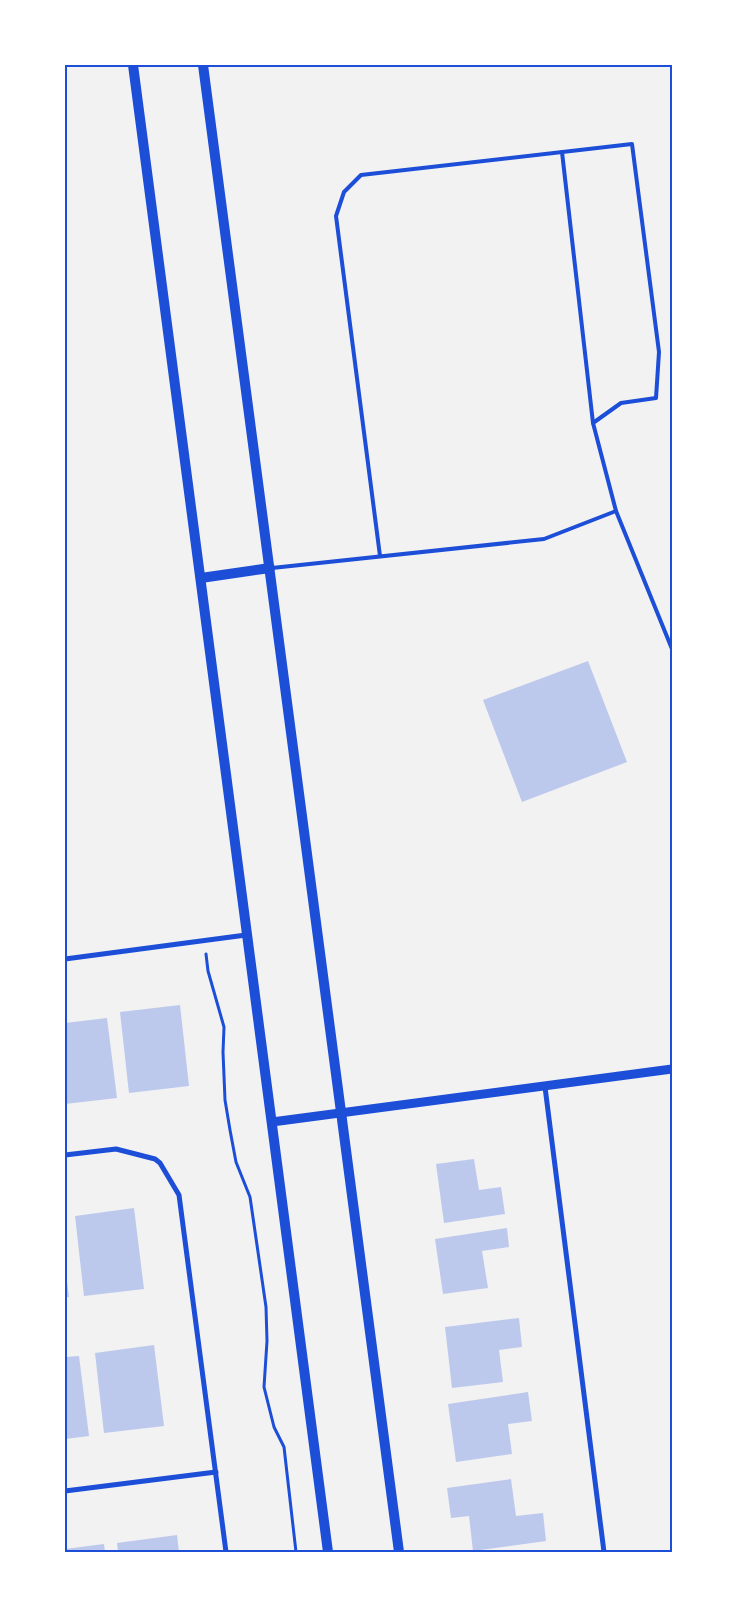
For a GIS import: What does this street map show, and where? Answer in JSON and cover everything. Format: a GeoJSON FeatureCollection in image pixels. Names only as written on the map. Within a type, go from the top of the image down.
{"type":"FeatureCollection","features":[{"type":"Feature","properties":{"kind":"main road"},"geometry":{"type":"LineString","coordinates":[[134,65],[328,1552]]}},
{"type":"Feature","properties":{"kind":"main road"},"geometry":{"type":"LineString","coordinates":[[204,65],[399,1552]]}},
{"type":"Feature","properties":{"kind":"main road"},"geometry":{"type":"LineString","coordinates":[[201,578],[270,568]]}},
{"type":"Feature","properties":{"kind":"street"},"geometry":{"type":"LineString","coordinates":[[65,958],[246,935]]}},
{"type":"Feature","properties":{"kind":"street"},"geometry":{"type":"LineString","coordinates":[[272,1122],[672,1069]]}},
{"type":"Feature","properties":{"kind":"street"},"geometry":{"type":"LineString","coordinates":[[545,1087],[604,1552]]}},
{"type":"Feature","properties":{"kind":"street"},"geometry":{"type":"LineString","coordinates":[[65,1155],[116,1149],[158,1161],[179,1195],[226,1552]]}},
{"type":"Feature","properties":{"kind":"street"},"geometry":{"type":"LineString","coordinates":[[65,1491],[216,1472]]}},
{"type":"Feature","properties":{"kind":"lane"},"geometry":{"type":"LineString","coordinates":[[380,556],[336,216],[344,192],[361,175],[632,144],[659,352],[656,398],[621,404],[594,423]]}},
{"type":"Feature","properties":{"kind":"lane"},"geometry":{"type":"LineString","coordinates":[[562,152],[594,423],[616,511],[672,648]]}},
{"type":"Feature","properties":{"kind":"lane"},"geometry":{"type":"LineString","coordinates":[[270,568],[544,539],[616,511]]}},
{"type":"Feature","properties":{"kind":"path"},"geometry":{"type":"LineString","coordinates":[[208,971],[224,1027],[225,1100],[230,1130],[236,1162],[250,1197],[266,1307],[267,1341],[264,1387],[274,1427],[284,1447],[296,1552]]}},
{"type":"Feature","properties":{"kind":"building"},"geometry":{"type":"Polygon","coordinates":[[[588,661],[627,762],[522,802],[483,700],[588,661]]]}},
{"type":"Feature","properties":{"kind":"building"},"geometry":{"type":"Polygon","coordinates":[[[180,1005],[189,1086],[129,1093],[120,1012],[180,1005]]]}},
{"type":"Feature","properties":{"kind":"building"},"geometry":{"type":"Polygon","coordinates":[[[107,1018],[117,1098],[65,1104],[65,1023],[107,1018]]]}},
{"type":"Feature","properties":{"kind":"building"},"geometry":{"type":"Polygon","coordinates":[[[474,1159],[479,1190],[501,1187],[505,1214],[444,1223],[436,1164],[474,1159]]]}},
{"type":"Feature","properties":{"kind":"building"},"geometry":{"type":"Polygon","coordinates":[[[134,1208],[144,1289],[84,1296],[75,1216],[134,1208]]]}},
{"type":"Feature","properties":{"kind":"building"},"geometry":{"type":"Polygon","coordinates":[[[507,1228],[509,1247],[482,1251],[488,1288],[443,1294],[435,1239],[507,1228]]]}},
{"type":"Feature","properties":{"kind":"building"},"geometry":{"type":"Polygon","coordinates":[[[66,1274],[69,1297],[65,1297],[66,1274]]]}},
{"type":"Feature","properties":{"kind":"building"},"geometry":{"type":"Polygon","coordinates":[[[519,1318],[522,1347],[499,1350],[503,1382],[452,1388],[445,1327],[519,1318]]]}},
{"type":"Feature","properties":{"kind":"building"},"geometry":{"type":"Polygon","coordinates":[[[154,1345],[164,1426],[104,1433],[95,1353],[154,1345]]]}},
{"type":"Feature","properties":{"kind":"building"},"geometry":{"type":"Polygon","coordinates":[[[79,1356],[89,1436],[65,1439],[65,1357],[79,1356]]]}},
{"type":"Feature","properties":{"kind":"building"},"geometry":{"type":"Polygon","coordinates":[[[528,1392],[532,1421],[508,1424],[512,1454],[456,1462],[448,1404],[528,1392]]]}},
{"type":"Feature","properties":{"kind":"building"},"geometry":{"type":"Polygon","coordinates":[[[511,1479],[516,1516],[543,1513],[546,1541],[473,1551],[469,1516],[451,1518],[447,1488],[511,1479]]]}},
{"type":"Feature","properties":{"kind":"building"},"geometry":{"type":"Polygon","coordinates":[[[177,1535],[179,1552],[118,1552],[117,1543],[177,1535]]]}},
{"type":"Feature","properties":{"kind":"building"},"geometry":{"type":"Polygon","coordinates":[[[104,1544],[105,1552],[65,1552],[65,1549],[104,1544]]]}}]}
